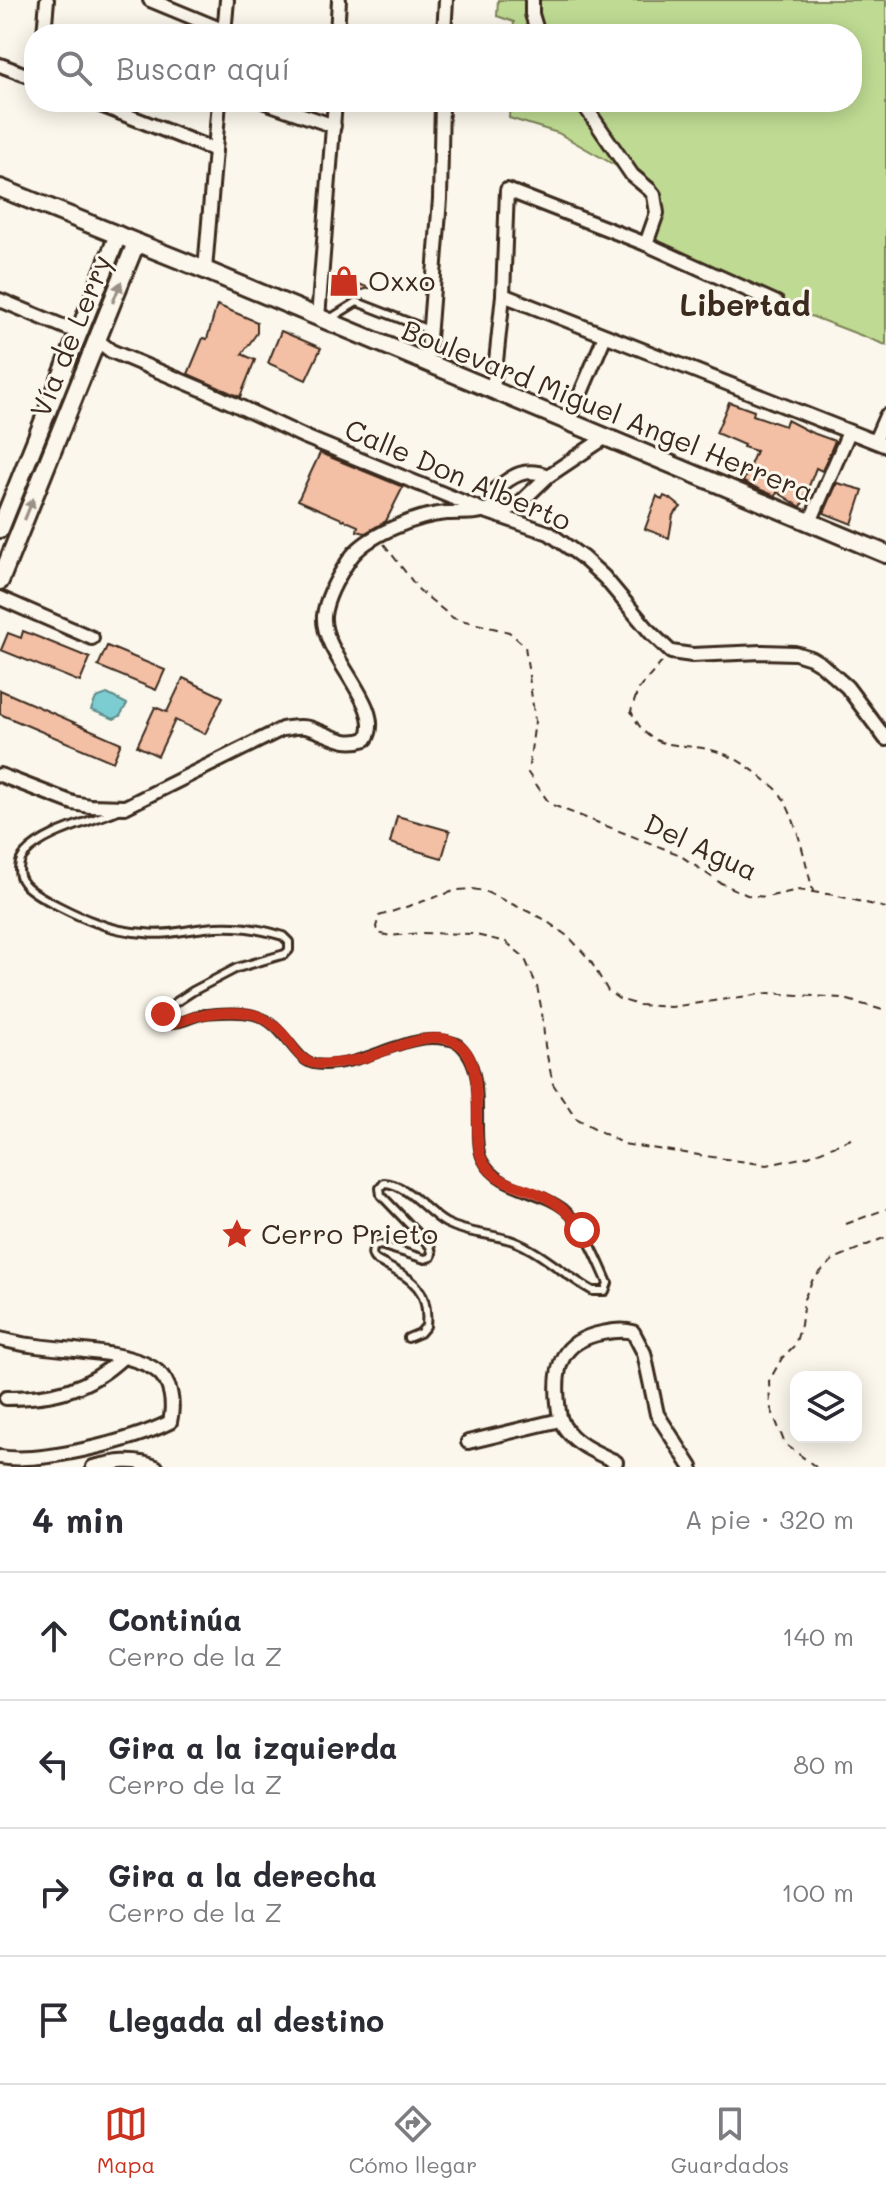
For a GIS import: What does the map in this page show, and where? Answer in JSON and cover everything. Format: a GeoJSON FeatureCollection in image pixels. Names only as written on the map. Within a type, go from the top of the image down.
{"type":"FeatureCollection","features":[{"type":"Feature","properties":{"kind":"street"},"geometry":{"type":"LineString","coordinates":[[45,24],[47,0]]}},
{"type":"Feature","properties":{"kind":"street"},"geometry":{"type":"LineString","coordinates":[[150,0],[206,24]]}},
{"type":"Feature","properties":{"kind":"street"},"geometry":{"type":"LineString","coordinates":[[225,24],[227,0]]}},
{"type":"Feature","properties":{"kind":"street"},"geometry":{"type":"LineString","coordinates":[[338,24],[339,0]]}},
{"type":"Feature","properties":{"kind":"street"},"geometry":{"type":"LineString","coordinates":[[445,24],[446,0]]}},
{"type":"Feature","properties":{"kind":"street"},"geometry":{"type":"LineString","coordinates":[[532,0],[535,24]]}},
{"type":"Feature","properties":{"kind":"street"},"geometry":{"type":"LineString","coordinates":[[0,65],[24,74]]}},
{"type":"Feature","properties":{"kind":"street"},"geometry":{"type":"LineString","coordinates":[[118,112],[215,150]]}},
{"type":"Feature","properties":{"kind":"street"},"geometry":{"type":"LineString","coordinates":[[205,270],[218,112]]}},
{"type":"Feature","properties":{"kind":"street"},"geometry":{"type":"LineString","coordinates":[[294,112],[334,126]]}},
{"type":"Feature","properties":{"kind":"street"},"geometry":{"type":"LineString","coordinates":[[322,320],[335,112]]}},
{"type":"Feature","properties":{"kind":"street"},"geometry":{"type":"LineString","coordinates":[[427,364],[441,186],[442,112]]}},
{"type":"Feature","properties":{"kind":"street"},"geometry":{"type":"LineString","coordinates":[[589,112],[632,175],[654,195],[657,213],[646,244]]}},
{"type":"Feature","properties":{"kind":"street","name":"Boulevard Miguel Angel Herrera"},"geometry":{"type":"LineString","coordinates":[[0,188],[205,270],[886,554]]}},
{"type":"Feature","properties":{"kind":"street"},"geometry":{"type":"LineString","coordinates":[[493,390],[503,295],[507,190],[646,244],[777,303]]}},
{"type":"Feature","properties":{"kind":"street","name":"Vía de Lerry"},"geometry":{"type":"LineString","coordinates":[[0,529],[118,235]]}},
{"type":"Feature","properties":{"kind":"street","name":"Vía de Lerry"},"geometry":{"type":"LineString","coordinates":[[1,574],[136,243]]}},
{"type":"Feature","properties":{"kind":"street"},"geometry":{"type":"LineString","coordinates":[[503,295],[880,444],[886,416]]}},
{"type":"Feature","properties":{"kind":"street"},"geometry":{"type":"LineString","coordinates":[[0,300],[79,333]]}},
{"type":"Feature","properties":{"kind":"street"},"geometry":{"type":"LineString","coordinates":[[569,421],[605,336]]}},
{"type":"Feature","properties":{"kind":"street","name":"Calle Don Alberto"},"geometry":{"type":"LineString","coordinates":[[97,340],[111,351],[305,437],[549,533],[604,577],[671,652]]}},
{"type":"Feature","properties":{"kind":"street"},"geometry":{"type":"LineString","coordinates":[[810,522],[849,432]]}},
{"type":"Feature","properties":{"kind":"street"},"geometry":{"type":"LineString","coordinates":[[0,775],[73,803],[125,807],[282,729],[309,728],[350,743],[366,739],[371,729],[370,713],[331,647],[324,615],[336,581],[351,556],[379,536],[422,516],[511,508],[548,476],[606,437]]}},
{"type":"Feature","properties":{"kind":"street"},"geometry":{"type":"LineString","coordinates":[[490,508],[495,490],[513,475],[539,472],[548,476]]}},
{"type":"Feature","properties":{"kind":"street"},"geometry":{"type":"LineString","coordinates":[[0,598],[92,638]]}},
{"type":"Feature","properties":{"kind":"street"},"geometry":{"type":"LineString","coordinates":[[671,652],[692,655],[795,653],[811,658],[847,687],[886,739]]}},
{"type":"Feature","properties":{"kind":"street"},"geometry":{"type":"LineString","coordinates":[[616,1462],[574,1438],[560,1420],[558,1374],[570,1346],[593,1335],[629,1330],[644,1353],[657,1414],[691,1467]]}},
{"type":"Feature","properties":{"kind":"street"},"geometry":{"type":"LineString","coordinates":[[0,1339],[123,1357],[148,1365],[161,1373],[171,1395],[174,1424],[34,1459],[0,1457]]}},
{"type":"Feature","properties":{"kind":"street"},"geometry":{"type":"LineString","coordinates":[[6,1398],[37,1398],[74,1389],[101,1377],[123,1357]]}},
{"type":"Feature","properties":{"kind":"street"},"geometry":{"type":"LineString","coordinates":[[468,1442],[560,1420]]}},
{"type":"Feature","properties":{"kind":"street"},"geometry":{"type":"LineString","coordinates":[[93,1467],[124,1461],[156,1467]]}},
{"type":"Feature","properties":{"kind":"lane"},"geometry":{"type":"LineString","coordinates":[[322,320],[357,302],[429,330]]}},
{"type":"Feature","properties":{"kind":"lane"},"geometry":{"type":"LineString","coordinates":[[125,807],[61,831],[36,845],[21,860],[19,870],[22,882],[73,913],[118,929],[160,934],[234,927],[287,938],[290,948],[285,954],[237,968],[189,993],[166,1009],[163,1019],[166,1023],[207,1014],[254,1015],[280,1030],[303,1059],[314,1064],[361,1059],[415,1041],[447,1040],[459,1044],[469,1059],[476,1084],[479,1145],[483,1161],[508,1184],[541,1195],[567,1212],[582,1230],[608,1283],[604,1291],[589,1289],[518,1243],[455,1227],[439,1219],[402,1189],[384,1183],[380,1188],[381,1195],[432,1251],[431,1257],[425,1259],[380,1245],[372,1251],[376,1260],[412,1280],[423,1298],[426,1326],[420,1333],[408,1338]]}},
{"type":"Feature","properties":{"kind":"path","name":"Del Agua"},"geometry":{"type":"LineString","coordinates":[[379,536],[419,590],[434,604],[453,618],[509,632],[525,646],[535,721],[528,773],[550,804],[678,854],[719,882],[747,895],[766,897],[798,890],[886,908]]}},
{"type":"Feature","properties":{"kind":"path"},"geometry":{"type":"LineString","coordinates":[[671,652],[638,690],[631,711],[636,721],[648,737],[667,745],[705,748],[729,754],[778,791],[791,816],[814,893]]}},
{"type":"Feature","properties":{"kind":"path"},"geometry":{"type":"LineString","coordinates":[[851,1139],[806,1157],[767,1165],[623,1144],[576,1118],[553,1084],[537,986],[524,957],[506,942],[472,934],[390,936],[378,933],[379,916],[457,890],[484,891],[542,918],[570,938],[590,960],[608,991],[619,999],[639,1005],[671,1007],[769,993],[841,998],[886,1011]]}},
{"type":"Feature","properties":{"kind":"path"},"geometry":{"type":"LineString","coordinates":[[846,1224],[886,1209]]}},
{"type":"Feature","properties":{"kind":"path"},"geometry":{"type":"LineString","coordinates":[[816,1467],[785,1444],[770,1406],[769,1381],[782,1358],[795,1345],[804,1299],[813,1279],[834,1259],[886,1237]]}},
{"type":"Feature","properties":{"kind":"green space"},"geometry":{"type":"Polygon","coordinates":[[[498,0],[886,0],[886,345],[777,303],[646,244],[657,207],[632,175],[558,133],[509,118],[509,112],[862,112],[862,24],[514,24],[497,16],[498,0]]]}},
{"type":"Feature","properties":{"kind":"water"},"geometry":{"type":"Polygon","coordinates":[[[107,694],[127,704],[120,716],[114,719],[91,710],[96,698],[107,694]]]}},
{"type":"Feature","properties":{"kind":"building","name":"Oxxo"},"geometry":{"type":"Polygon","coordinates":[[[335,274],[369,288],[335,295],[335,274]]]}},
{"type":"Feature","properties":{"kind":"building"},"geometry":{"type":"Polygon","coordinates":[[[217,305],[257,322],[257,333],[242,354],[255,360],[240,397],[188,374],[203,338],[207,339],[217,305]]]}},
{"type":"Feature","properties":{"kind":"building"},"geometry":{"type":"Polygon","coordinates":[[[281,331],[321,348],[306,380],[268,363],[281,331]]]}},
{"type":"Feature","properties":{"kind":"building"},"geometry":{"type":"Polygon","coordinates":[[[729,402],[754,411],[753,415],[785,426],[787,420],[835,441],[822,471],[816,468],[801,507],[777,492],[776,496],[743,482],[756,451],[716,433],[729,402]]]}},
{"type":"Feature","properties":{"kind":"building"},"geometry":{"type":"Polygon","coordinates":[[[320,453],[403,487],[386,521],[365,533],[357,531],[358,526],[298,500],[320,453]]]}},
{"type":"Feature","properties":{"kind":"building"},"geometry":{"type":"Polygon","coordinates":[[[837,483],[863,490],[852,524],[824,513],[837,483]]]}},
{"type":"Feature","properties":{"kind":"building"},"geometry":{"type":"Polygon","coordinates":[[[657,496],[662,500],[664,496],[671,499],[681,507],[673,515],[669,538],[645,529],[657,496]]]}},
{"type":"Feature","properties":{"kind":"building"},"geometry":{"type":"Polygon","coordinates":[[[23,631],[90,658],[80,682],[1,650],[8,633],[21,638],[23,631]]]}},
{"type":"Feature","properties":{"kind":"building"},"geometry":{"type":"Polygon","coordinates":[[[107,646],[165,670],[156,690],[98,666],[107,646]]]}},
{"type":"Feature","properties":{"kind":"building"},"geometry":{"type":"Polygon","coordinates":[[[183,678],[223,697],[205,734],[175,720],[158,756],[137,746],[155,707],[167,712],[183,678]]]}},
{"type":"Feature","properties":{"kind":"building"},"geometry":{"type":"Polygon","coordinates":[[[0,690],[121,743],[113,762],[0,714],[0,690]]]}},
{"type":"Feature","properties":{"kind":"building"},"geometry":{"type":"Polygon","coordinates":[[[397,816],[450,831],[442,858],[390,843],[397,816]]]}},
{"type":"Feature","properties":{"kind":"place","name":"Oxxo"},"geometry":{"type":"Point","coordinates":[344,281]}},
{"type":"Feature","properties":{"kind":"place","name":"Cerro Prieto"},"geometry":{"type":"Point","coordinates":[237,1234]}},
{"type":"Feature","properties":{"kind":"district","name":"Libertad"},"geometry":{"type":"Point","coordinates":[745,306]}},
{"type":"Feature","properties":{"kind":"route"},"geometry":{"type":"LineString","coordinates":[[163,1014],[163,1021],[169,1024],[207,1014],[259,1016],[280,1030],[303,1059],[314,1064],[361,1059],[415,1041],[436,1039],[457,1043],[467,1055],[476,1084],[479,1145],[483,1161],[508,1184],[541,1195],[563,1208],[582,1230]]}}]}
